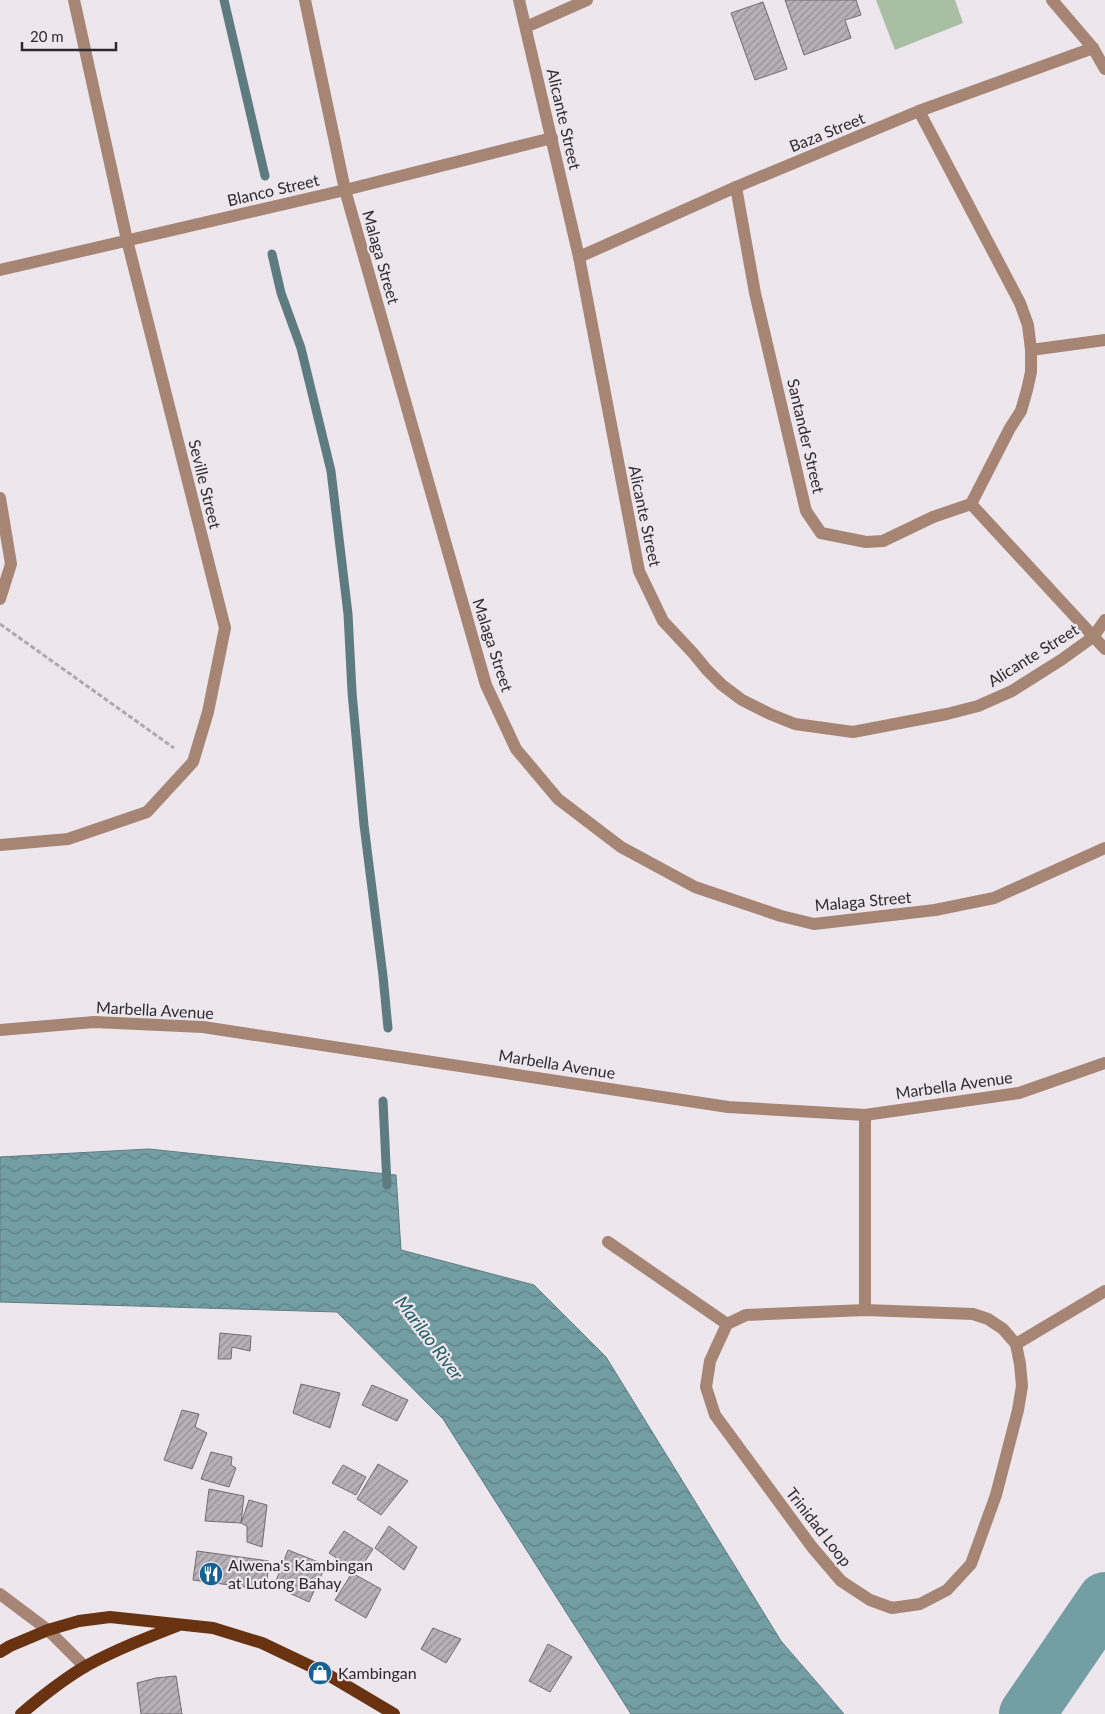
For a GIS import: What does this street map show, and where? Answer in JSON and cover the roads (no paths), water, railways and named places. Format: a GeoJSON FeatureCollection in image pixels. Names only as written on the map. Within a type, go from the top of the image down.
{"type":"FeatureCollection","features":[{"type":"Feature","properties":{"kind":"main road"},"geometry":{"type":"LineString","coordinates":[[0,1652],[48,1630],[80,1621],[110,1618],[213,1628],[262,1643],[325,1673],[394,1714]]}},
{"type":"Feature","properties":{"kind":"main road"},"geometry":{"type":"LineString","coordinates":[[21,1714],[47,1692],[85,1667],[127,1646],[178,1626]]}},
{"type":"Feature","properties":{"kind":"street","name":"Seville Street"},"geometry":{"type":"LineString","coordinates":[[0,845],[68,839],[147,812],[193,762],[208,712],[225,628],[127,240],[74,0]]}},
{"type":"Feature","properties":{"kind":"street","name":"Malaga Street"},"geometry":{"type":"LineString","coordinates":[[305,0],[345,190],[486,685],[516,749],[558,799],[621,847],[695,887],[781,916],[814,924],[935,910],[994,898],[1105,848]]}},
{"type":"Feature","properties":{"kind":"street","name":"Alicante Street"},"geometry":{"type":"LineString","coordinates":[[519,0],[579,257],[638,571],[663,621],[722,685],[742,700],[795,724],[852,732],[947,714],[978,706],[1012,691],[1061,660],[1093,636],[1105,620]]}},
{"type":"Feature","properties":{"kind":"street"},"geometry":{"type":"LineString","coordinates":[[526,28],[586,0]]}},
{"type":"Feature","properties":{"kind":"street"},"geometry":{"type":"LineString","coordinates":[[1052,0],[1093,48],[1105,69]]}},
{"type":"Feature","properties":{"kind":"street","name":"Baza Street"},"geometry":{"type":"LineString","coordinates":[[579,257],[919,111],[1093,48]]}},
{"type":"Feature","properties":{"kind":"street"},"geometry":{"type":"LineString","coordinates":[[919,111],[1020,303],[1028,325],[1031,372],[1021,411],[1010,428],[971,504],[1105,649]]}},
{"type":"Feature","properties":{"kind":"street","name":"Blanco Street"},"geometry":{"type":"LineString","coordinates":[[0,270],[345,190],[552,138]]}},
{"type":"Feature","properties":{"kind":"street","name":"Santander Street"},"geometry":{"type":"LineString","coordinates":[[736,188],[755,293],[806,511],[821,533],[866,542],[883,541],[933,517],[971,504]]}},
{"type":"Feature","properties":{"kind":"street"},"geometry":{"type":"LineString","coordinates":[[1031,350],[1105,340]]}},
{"type":"Feature","properties":{"kind":"street"},"geometry":{"type":"LineString","coordinates":[[0,498],[11,564],[0,599]]}},
{"type":"Feature","properties":{"kind":"street","name":"Marbella Avenue"},"geometry":{"type":"LineString","coordinates":[[0,1030],[94,1022],[203,1027],[728,1107],[865,1115],[1019,1093],[1105,1063]]}},
{"type":"Feature","properties":{"kind":"street"},"geometry":{"type":"LineString","coordinates":[[865,1115],[865,1310]]}},
{"type":"Feature","properties":{"kind":"street"},"geometry":{"type":"LineString","coordinates":[[608,1242],[727,1324],[746,1315],[865,1310],[973,1314],[988,1319],[1003,1329],[1016,1344],[1105,1291]]}},
{"type":"Feature","properties":{"kind":"street","name":"Trinidad Loop"},"geometry":{"type":"LineString","coordinates":[[727,1324],[710,1361],[706,1387],[715,1415],[812,1547],[841,1580],[870,1600],[892,1608],[920,1604],[947,1590],[971,1564],[996,1495],[1018,1410],[1022,1386],[1016,1344]]}},
{"type":"Feature","properties":{"kind":"street"},"geometry":{"type":"LineString","coordinates":[[0,1594],[48,1630],[85,1667]]}},
{"type":"Feature","properties":{"kind":"water"},"geometry":{"type":"Polygon","coordinates":[[[149,1149],[396,1175],[401,1250],[534,1285],[606,1357],[781,1641],[844,1714],[631,1714],[443,1419],[337,1312],[0,1302],[0,1157],[149,1149]]]}},
{"type":"Feature","properties":{"kind":"waterway"},"geometry":{"type":"LineString","coordinates":[[224,0],[265,176]]}},
{"type":"Feature","properties":{"kind":"waterway"},"geometry":{"type":"LineString","coordinates":[[272,254],[281,293],[301,348],[331,471],[348,614],[352,692],[364,825],[388,1028]]}},
{"type":"Feature","properties":{"kind":"waterway"},"geometry":{"type":"LineString","coordinates":[[383,1101],[387,1185]]}},
{"type":"Feature","properties":{"kind":"waterway","name":"Marilao River"},"geometry":{"type":"LineString","coordinates":[[1027,1714],[1105,1600]]}},
{"type":"Feature","properties":{"kind":"place","name":"Alwena's Kambingan at Lutong Bahay"},"geometry":{"type":"Point","coordinates":[211,1574]}},
{"type":"Feature","properties":{"kind":"place","name":"Kambingan"},"geometry":{"type":"Point","coordinates":[320,1673]}}]}
